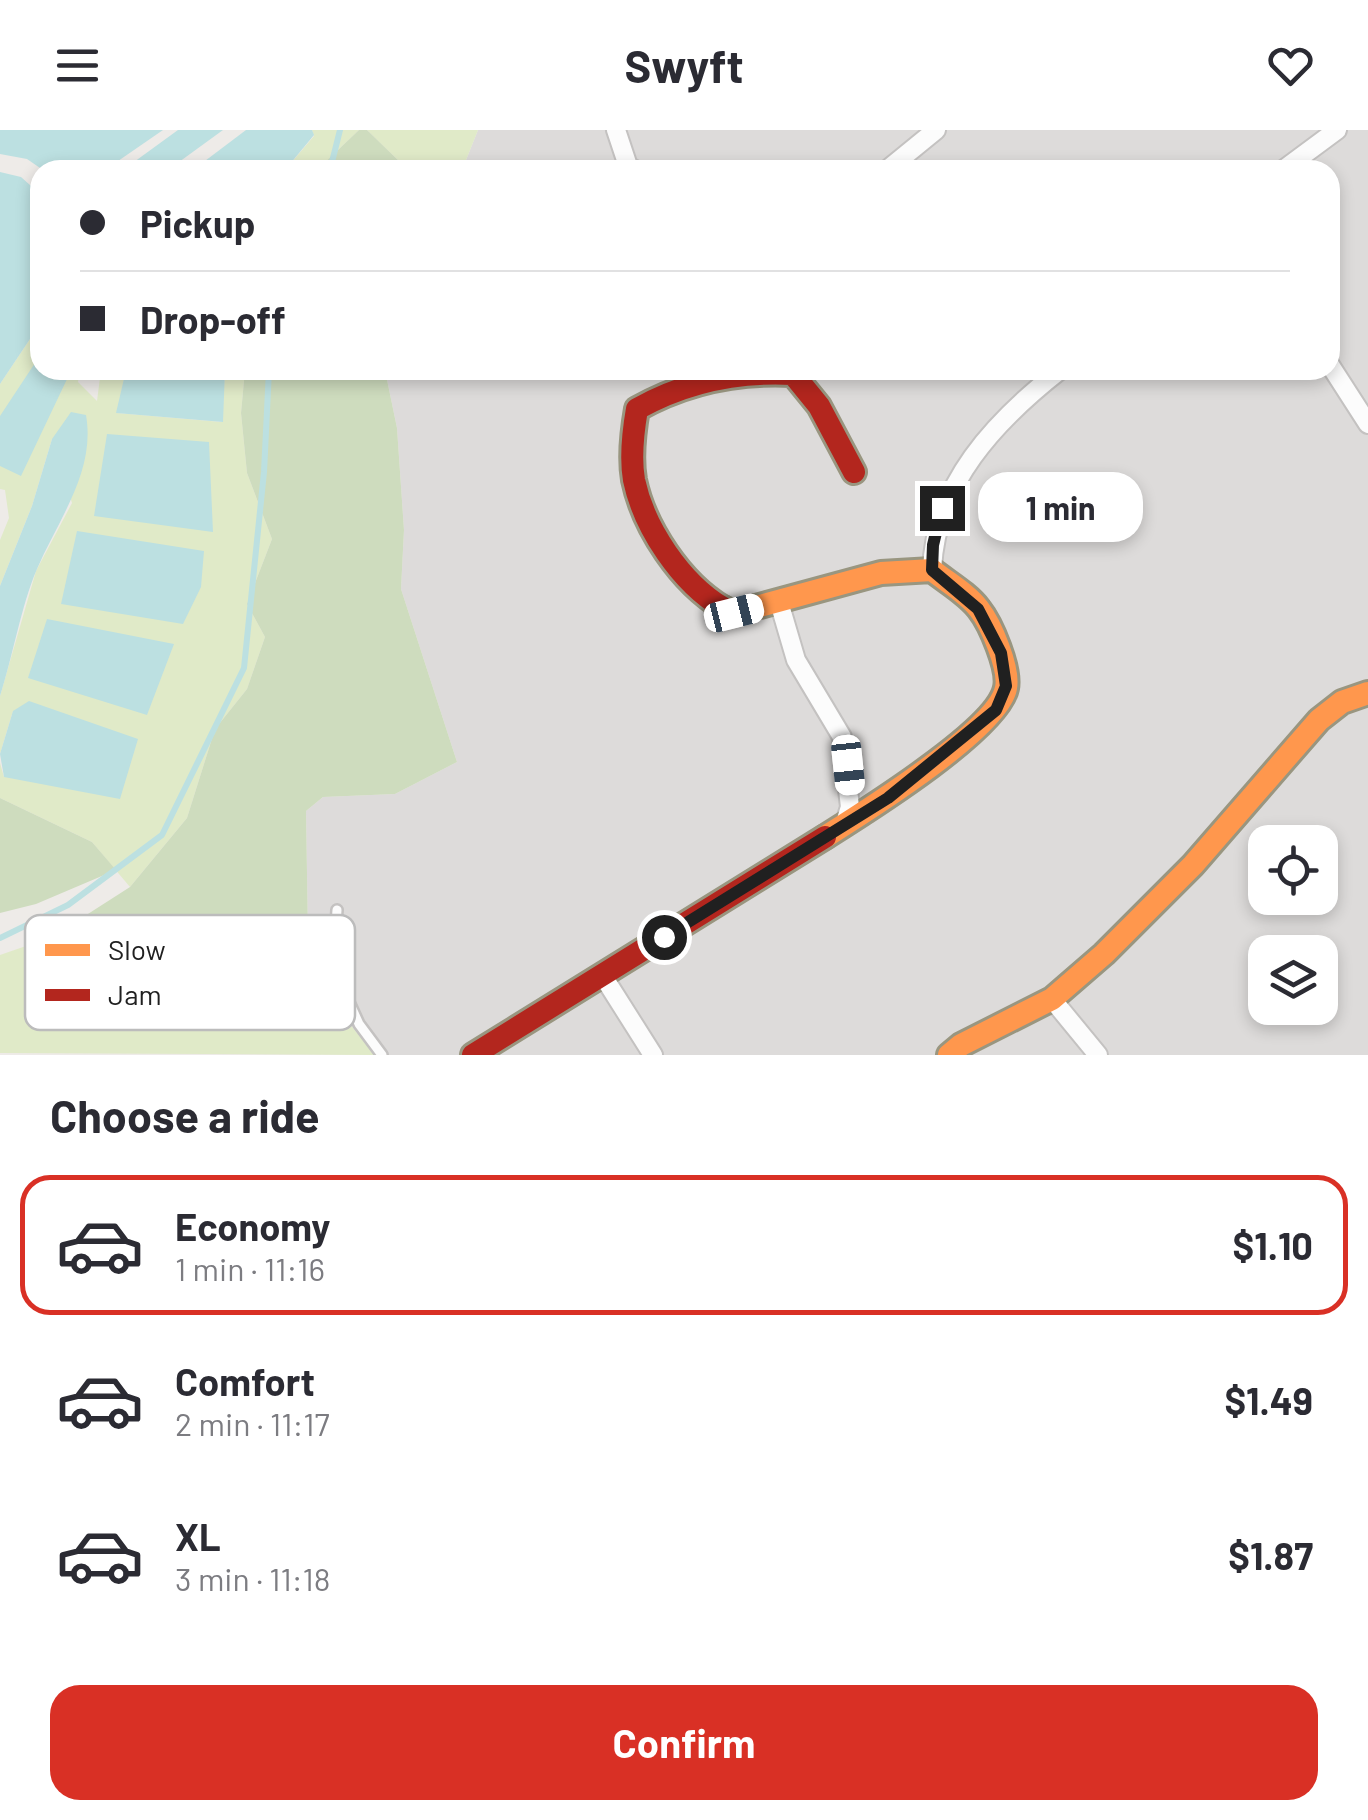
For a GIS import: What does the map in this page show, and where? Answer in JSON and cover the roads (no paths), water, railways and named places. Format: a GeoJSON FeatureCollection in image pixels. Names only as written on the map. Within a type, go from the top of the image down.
{"type":"FeatureCollection","features":[{"type":"Feature","properties":{"kind":"street"},"geometry":{"type":"LineString","coordinates":[[616,130],[626,160]]}},
{"type":"Feature","properties":{"kind":"street"},"geometry":{"type":"LineString","coordinates":[[899,160],[936,130]]}},
{"type":"Feature","properties":{"kind":"street"},"geometry":{"type":"LineString","coordinates":[[1296,160],[1337,130]]}},
{"type":"Feature","properties":{"kind":"street"},"geometry":{"type":"LineString","coordinates":[[473,1055],[888,798],[996,710],[1006,686],[1001,653],[978,609],[932,570],[881,573],[734,613],[721,609],[701,593],[652,527],[634,483],[631,442],[637,410],[661,394],[696,380]]}},
{"type":"Feature","properties":{"kind":"street"},"geometry":{"type":"LineString","coordinates":[[798,380],[819,406],[854,472]]}},
{"type":"Feature","properties":{"kind":"street"},"geometry":{"type":"LineString","coordinates":[[932,570],[942,508],[977,448],[1049,380]]}},
{"type":"Feature","properties":{"kind":"street"},"geometry":{"type":"LineString","coordinates":[[1339,380],[1368,424]]}},
{"type":"Feature","properties":{"kind":"street"},"geometry":{"type":"LineString","coordinates":[[779,602],[796,660],[842,737],[850,807],[845,823]]}},
{"type":"Feature","properties":{"kind":"street"},"geometry":{"type":"LineString","coordinates":[[949,1055],[961,1045],[1052,1000],[1193,865],[1319,720],[1342,702],[1368,693]]}},
{"type":"Feature","properties":{"kind":"street"},"geometry":{"type":"LineString","coordinates":[[603,976],[653,1055]]}},
{"type":"Feature","properties":{"kind":"street"},"geometry":{"type":"LineString","coordinates":[[1052,1000],[1098,1055]]}},
{"type":"Feature","properties":{"kind":"lane"},"geometry":{"type":"LineString","coordinates":[[336,910],[336,915]]}},
{"type":"Feature","properties":{"kind":"lane"},"geometry":{"type":"LineString","coordinates":[[355,1015],[382,1055]]}},
{"type":"Feature","properties":{"kind":"water"},"geometry":{"type":"Polygon","coordinates":[[[0,130],[163,130],[120,160],[30,161],[0,154],[0,130]]]}},
{"type":"Feature","properties":{"kind":"water"},"geometry":{"type":"Polygon","coordinates":[[[178,130],[223,130],[182,160],[137,160],[178,130]]]}},
{"type":"Feature","properties":{"kind":"water"},"geometry":{"type":"Polygon","coordinates":[[[246,130],[312,130],[314,135],[293,160],[206,160],[246,130]]]}},
{"type":"Feature","properties":{"kind":"water"},"geometry":{"type":"Polygon","coordinates":[[[0,172],[21,177],[30,185],[30,339],[0,384],[0,172]]]}},
{"type":"Feature","properties":{"kind":"water"},"geometry":{"type":"Polygon","coordinates":[[[30,371],[30,380],[67,380],[21,476],[0,466],[0,416],[30,371]]]}},
{"type":"Feature","properties":{"kind":"water"},"geometry":{"type":"Polygon","coordinates":[[[124,380],[225,380],[223,422],[116,413],[124,380]]]}},
{"type":"Feature","properties":{"kind":"water"},"geometry":{"type":"Polygon","coordinates":[[[71,412],[86,415],[86,456],[73,495],[31,583],[0,696],[0,586],[32,506],[52,439],[71,412]]]}},
{"type":"Feature","properties":{"kind":"water"},"geometry":{"type":"Polygon","coordinates":[[[107,434],[209,442],[213,532],[94,516],[107,434]]]}},
{"type":"Feature","properties":{"kind":"water"},"geometry":{"type":"Polygon","coordinates":[[[77,531],[204,551],[201,587],[183,624],[61,604],[77,531]]]}},
{"type":"Feature","properties":{"kind":"water"},"geometry":{"type":"Polygon","coordinates":[[[47,619],[174,644],[147,715],[28,678],[47,619]]]}},
{"type":"Feature","properties":{"kind":"water"},"geometry":{"type":"Polygon","coordinates":[[[29,701],[138,739],[120,799],[4,777],[0,754],[13,711],[29,701]]]}},
{"type":"Feature","properties":{"kind":"waterway"},"geometry":{"type":"LineString","coordinates":[[332,160],[340,130]]}},
{"type":"Feature","properties":{"kind":"waterway"},"geometry":{"type":"LineString","coordinates":[[47,915],[68,905],[162,835],[244,668],[264,472],[269,380]]}},
{"type":"Feature","properties":{"kind":"waterway"},"geometry":{"type":"LineString","coordinates":[[0,938],[25,926]]}}]}
